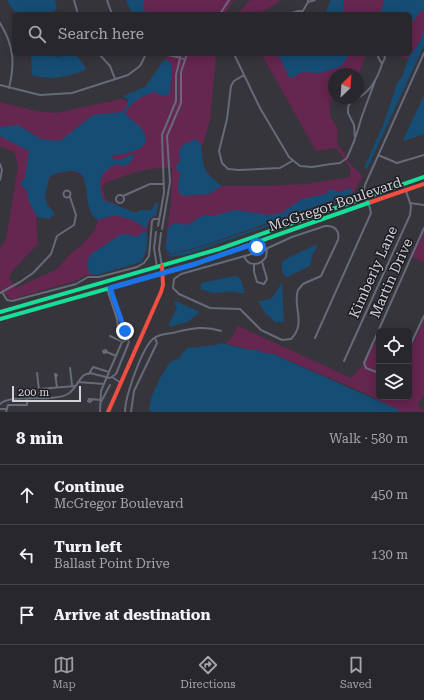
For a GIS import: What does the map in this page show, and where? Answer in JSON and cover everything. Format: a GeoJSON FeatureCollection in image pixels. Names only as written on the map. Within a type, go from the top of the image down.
{"type":"FeatureCollection","features":[{"type":"Feature","properties":{"kind":"main road","name":"McGregor Boulevard"},"geometry":{"type":"LineString","coordinates":[[0,312],[162,266],[219,248],[424,178]]}},
{"type":"Feature","properties":{"kind":"main road","name":"McGregor Boulevard"},"geometry":{"type":"LineString","coordinates":[[1,319],[109,289],[254,244],[424,184]]}},
{"type":"Feature","properties":{"kind":"main road"},"geometry":{"type":"LineString","coordinates":[[108,412],[163,285],[162,266]]}},
{"type":"Feature","properties":{"kind":"main road"},"geometry":{"type":"LineString","coordinates":[[157,267],[163,272]]}},
{"type":"Feature","properties":{"kind":"main road"},"geometry":{"type":"LineString","coordinates":[[1,319],[9,309]]}},
{"type":"Feature","properties":{"kind":"street"},"geometry":{"type":"LineString","coordinates":[[74,0],[77,12]]}},
{"type":"Feature","properties":{"kind":"street"},"geometry":{"type":"LineString","coordinates":[[107,0],[111,12]]}},
{"type":"Feature","properties":{"kind":"street"},"geometry":{"type":"LineString","coordinates":[[221,12],[229,0]]}},
{"type":"Feature","properties":{"kind":"street"},"geometry":{"type":"LineString","coordinates":[[302,12],[308,1],[315,0]]}},
{"type":"Feature","properties":{"kind":"street"},"geometry":{"type":"LineString","coordinates":[[0,23],[9,42],[13,62],[13,73],[9,88]]}},
{"type":"Feature","properties":{"kind":"street"},"geometry":{"type":"LineString","coordinates":[[315,338],[371,213],[364,198],[365,185],[424,52]]}},
{"type":"Feature","properties":{"kind":"street"},"geometry":{"type":"LineString","coordinates":[[101,56],[110,66],[115,79]]}},
{"type":"Feature","properties":{"kind":"street"},"geometry":{"type":"LineString","coordinates":[[0,85],[40,95],[61,95],[115,79],[136,70],[145,56]]}},
{"type":"Feature","properties":{"kind":"street"},"geometry":{"type":"LineString","coordinates":[[172,56],[185,59]]}},
{"type":"Feature","properties":{"kind":"street"},"geometry":{"type":"LineString","coordinates":[[162,229],[170,182],[167,136],[181,103],[181,78],[186,56]]}},
{"type":"Feature","properties":{"kind":"street"},"geometry":{"type":"LineString","coordinates":[[235,56],[263,113],[292,161],[300,166],[312,167],[340,162],[350,153],[363,111],[384,56]]}},
{"type":"Feature","properties":{"kind":"street"},"geometry":{"type":"LineString","coordinates":[[378,56],[382,64]]}},
{"type":"Feature","properties":{"kind":"street"},"geometry":{"type":"LineString","coordinates":[[158,226],[164,184],[162,135],[176,101],[176,75],[179,57]]}},
{"type":"Feature","properties":{"kind":"street"},"geometry":{"type":"LineString","coordinates":[[244,75],[234,81],[231,86],[227,119],[218,151],[220,160],[226,167],[236,170],[277,168],[285,166],[292,161]]}},
{"type":"Feature","properties":{"kind":"street"},"geometry":{"type":"LineString","coordinates":[[364,92],[375,81]]}},
{"type":"Feature","properties":{"kind":"street"},"geometry":{"type":"LineString","coordinates":[[350,104],[348,113],[354,125],[355,139]]}},
{"type":"Feature","properties":{"kind":"street"},"geometry":{"type":"LineString","coordinates":[[378,155],[397,163],[424,155]]}},
{"type":"Feature","properties":{"kind":"street"},"geometry":{"type":"LineString","coordinates":[[0,164],[2,170],[0,180]]}},
{"type":"Feature","properties":{"kind":"street"},"geometry":{"type":"LineString","coordinates":[[123,196],[150,184],[164,184]]}},
{"type":"Feature","properties":{"kind":"street"},"geometry":{"type":"LineString","coordinates":[[406,191],[410,203],[424,205]]}},
{"type":"Feature","properties":{"kind":"street"},"geometry":{"type":"LineString","coordinates":[[70,197],[76,215],[74,225],[57,236],[51,254],[38,268],[26,279],[1,293],[7,300],[12,301],[76,284],[88,277],[99,277],[140,266],[149,256],[152,221],[154,219],[159,219]]}},
{"type":"Feature","properties":{"kind":"street","name":"Kimberly Lane"},"geometry":{"type":"LineString","coordinates":[[344,361],[408,218],[410,203]]}},
{"type":"Feature","properties":{"kind":"street"},"geometry":{"type":"LineString","coordinates":[[325,226],[334,227],[338,233],[338,240],[321,276],[303,284],[298,290],[298,323],[294,335],[288,340],[282,340],[258,329],[245,312],[240,309],[210,308],[179,294],[173,288],[174,280],[181,274],[259,252],[292,237],[325,226]]}},
{"type":"Feature","properties":{"kind":"street","name":"Martin Drive"},"geometry":{"type":"LineString","coordinates":[[376,372],[366,368],[364,365],[364,360],[424,228]]}},
{"type":"Feature","properties":{"kind":"street"},"geometry":{"type":"LineString","coordinates":[[156,232],[154,248],[157,267]]}},
{"type":"Feature","properties":{"kind":"street"},"geometry":{"type":"LineString","coordinates":[[161,234],[159,249],[162,266]]}},
{"type":"Feature","properties":{"kind":"street"},"geometry":{"type":"LineString","coordinates":[[254,244],[259,252]]}},
{"type":"Feature","properties":{"kind":"street"},"geometry":{"type":"LineString","coordinates":[[254,244],[254,253]]}},
{"type":"Feature","properties":{"kind":"street"},"geometry":{"type":"LineString","coordinates":[[244,256],[246,261],[254,264],[262,262],[266,257],[266,249]]}},
{"type":"Feature","properties":{"kind":"street"},"geometry":{"type":"LineString","coordinates":[[254,264],[254,272],[257,282],[264,284],[267,279],[262,262]]}},
{"type":"Feature","properties":{"kind":"street"},"geometry":{"type":"LineString","coordinates":[[109,289],[117,316],[118,328],[120,333],[128,339]]}},
{"type":"Feature","properties":{"kind":"street"},"geometry":{"type":"LineString","coordinates":[[112,377],[116,374],[129,345],[124,326],[117,316]]}},
{"type":"Feature","properties":{"kind":"street"},"geometry":{"type":"LineString","coordinates":[[412,342],[424,316]]}},
{"type":"Feature","properties":{"kind":"street"},"geometry":{"type":"LineString","coordinates":[[118,328],[124,326]]}},
{"type":"Feature","properties":{"kind":"street"},"geometry":{"type":"LineString","coordinates":[[125,412],[131,384],[148,346],[155,338],[191,328],[210,328],[221,331]]}},
{"type":"Feature","properties":{"kind":"street"},"geometry":{"type":"LineString","coordinates":[[110,336],[123,342]]}},
{"type":"Feature","properties":{"kind":"street"},"geometry":{"type":"LineString","coordinates":[[131,412],[133,394],[156,342],[155,338]]}},
{"type":"Feature","properties":{"kind":"street"},"geometry":{"type":"LineString","coordinates":[[100,412],[104,384],[123,342],[128,339]]}},
{"type":"Feature","properties":{"kind":"street"},"geometry":{"type":"LineString","coordinates":[[107,352],[116,356]]}},
{"type":"Feature","properties":{"kind":"street"},"geometry":{"type":"LineString","coordinates":[[89,374],[93,366],[109,372]]}},
{"type":"Feature","properties":{"kind":"street"},"geometry":{"type":"LineString","coordinates":[[70,368],[74,386]]}},
{"type":"Feature","properties":{"kind":"street"},"geometry":{"type":"LineString","coordinates":[[37,373],[40,398]]}},
{"type":"Feature","properties":{"kind":"street"},"geometry":{"type":"LineString","coordinates":[[0,404],[6,399],[40,398],[68,394],[84,375],[89,374],[112,377],[121,383]]}},
{"type":"Feature","properties":{"kind":"street"},"geometry":{"type":"LineString","coordinates":[[56,377],[57,387]]}},
{"type":"Feature","properties":{"kind":"street"},"geometry":{"type":"LineString","coordinates":[[78,382],[104,384]]}},
{"type":"Feature","properties":{"kind":"street"},"geometry":{"type":"LineString","coordinates":[[101,401],[110,385]]}},
{"type":"Feature","properties":{"kind":"street"},"geometry":{"type":"LineString","coordinates":[[39,389],[74,386]]}},
{"type":"Feature","properties":{"kind":"street"},"geometry":{"type":"LineString","coordinates":[[0,409],[6,411],[9,404],[27,405],[27,399]]}},
{"type":"Feature","properties":{"kind":"street"},"geometry":{"type":"LineString","coordinates":[[92,400],[101,401]]}},
{"type":"Feature","properties":{"kind":"shaded area"},"geometry":{"type":"Polygon","coordinates":[[[126,0],[234,0],[226,12],[131,12],[126,0]]]}},
{"type":"Feature","properties":{"kind":"shaded area"},"geometry":{"type":"Polygon","coordinates":[[[250,0],[281,0],[263,12],[239,12],[250,0]]]}},
{"type":"Feature","properties":{"kind":"shaded area"},"geometry":{"type":"Polygon","coordinates":[[[331,0],[424,0],[424,29],[421,40],[412,53],[412,12],[326,12],[331,0]]]}},
{"type":"Feature","properties":{"kind":"shaded area"},"geometry":{"type":"Polygon","coordinates":[[[167,56],[216,56],[210,121],[201,149],[202,163],[210,177],[222,186],[263,186],[305,184],[350,177],[350,167],[336,148],[316,151],[263,56],[365,56],[361,68],[328,68],[328,104],[330,104],[330,116],[338,129],[337,145],[345,153],[349,163],[363,176],[353,193],[208,244],[171,254],[165,247],[171,201],[172,168],[145,170],[130,174],[105,183],[102,187],[106,200],[132,212],[136,213],[151,210],[153,209],[155,203],[158,203],[156,215],[148,224],[146,250],[141,262],[97,275],[86,275],[78,280],[13,299],[9,298],[3,290],[0,290],[0,249],[6,239],[18,165],[14,152],[0,146],[0,102],[36,111],[56,113],[121,99],[128,102],[123,96],[145,87],[167,56]],[[72,171],[56,173],[49,178],[45,196],[47,204],[55,214],[49,219],[36,217],[38,244],[13,270],[9,278],[16,288],[57,269],[95,230],[98,220],[92,215],[88,200],[87,185],[80,174],[72,171]]]}},
{"type":"Feature","properties":{"kind":"shaded area"},"geometry":{"type":"Polygon","coordinates":[[[398,56],[410,56],[408,59],[398,56]]]}},
{"type":"Feature","properties":{"kind":"shaded area"},"geometry":{"type":"Polygon","coordinates":[[[424,230],[424,263],[411,256],[424,230]]]}},
{"type":"Feature","properties":{"kind":"shaded area"},"geometry":{"type":"Polygon","coordinates":[[[424,319],[424,394],[417,406],[424,410],[424,412],[400,412],[378,400],[412,400],[412,346],[424,319]]]}},
{"type":"Feature","properties":{"kind":"shaded area"},"geometry":{"type":"Polygon","coordinates":[[[238,326],[351,378],[363,365],[373,344],[376,345],[376,399],[273,354],[264,353],[258,350],[249,350],[225,343],[231,339],[238,326]]]}},
{"type":"Feature","properties":{"kind":"water"},"geometry":{"type":"Polygon","coordinates":[[[7,0],[55,0],[57,9],[52,12],[15,12],[7,0]]]}},
{"type":"Feature","properties":{"kind":"water"},"geometry":{"type":"Polygon","coordinates":[[[126,0],[144,0],[143,9],[148,12],[131,12],[126,0]]]}},
{"type":"Feature","properties":{"kind":"water"},"geometry":{"type":"Polygon","coordinates":[[[331,0],[343,0],[343,12],[326,12],[331,0]]]}},
{"type":"Feature","properties":{"kind":"water"},"geometry":{"type":"Polygon","coordinates":[[[384,0],[424,0],[424,10],[420,12],[412,22],[412,12],[381,12],[384,0]]]}},
{"type":"Feature","properties":{"kind":"water"},"geometry":{"type":"Polygon","coordinates":[[[424,29],[424,45],[367,169],[364,168],[384,123],[397,83],[402,77],[409,57],[412,56],[412,53],[421,40],[424,29]]]}},
{"type":"Feature","properties":{"kind":"water"},"geometry":{"type":"Polygon","coordinates":[[[31,56],[77,56],[85,66],[85,70],[60,77],[47,78],[32,75],[31,56]]]}},
{"type":"Feature","properties":{"kind":"water"},"geometry":{"type":"Polygon","coordinates":[[[279,56],[348,56],[343,64],[337,68],[328,68],[328,71],[320,73],[302,72],[292,78],[289,77],[279,56]]]}},
{"type":"Feature","properties":{"kind":"water"},"geometry":{"type":"Polygon","coordinates":[[[164,60],[168,60],[172,66],[170,94],[162,96],[155,92],[146,95],[134,102],[125,113],[141,128],[145,136],[143,146],[138,150],[112,156],[113,160],[121,160],[132,154],[134,156],[130,163],[124,166],[116,164],[106,171],[100,183],[103,200],[136,213],[140,210],[152,210],[155,203],[158,203],[156,215],[149,219],[146,228],[143,228],[135,221],[122,217],[111,216],[99,220],[93,215],[89,207],[85,181],[81,174],[75,171],[52,175],[49,178],[45,196],[47,204],[55,214],[49,219],[37,217],[29,202],[27,191],[20,184],[25,178],[29,151],[0,136],[0,127],[18,125],[41,139],[60,141],[93,115],[122,112],[127,107],[128,100],[123,96],[145,87],[164,60]]]}},
{"type":"Feature","properties":{"kind":"water"},"geometry":{"type":"Polygon","coordinates":[[[424,95],[424,134],[404,141],[403,140],[424,95]]]}},
{"type":"Feature","properties":{"kind":"water"},"geometry":{"type":"Polygon","coordinates":[[[193,140],[197,140],[201,144],[203,163],[207,172],[222,186],[209,194],[184,196],[179,193],[178,186],[180,173],[175,167],[180,161],[179,150],[183,145],[193,140]]]}},
{"type":"Feature","properties":{"kind":"water"},"geometry":{"type":"Polygon","coordinates":[[[350,188],[353,193],[208,244],[172,254],[165,249],[168,229],[172,224],[178,223],[187,225],[202,216],[217,215],[234,210],[270,215],[281,213],[302,199],[326,194],[330,189],[339,192],[350,188]]]}},
{"type":"Feature","properties":{"kind":"water"},"geometry":{"type":"Polygon","coordinates":[[[355,191],[355,195],[189,254],[170,257],[165,251],[171,255],[208,245],[354,194],[355,191]]]}},
{"type":"Feature","properties":{"kind":"water"},"geometry":{"type":"Polygon","coordinates":[[[143,232],[146,232],[147,244],[146,252],[141,262],[97,275],[89,273],[87,262],[91,254],[120,235],[125,234],[137,237],[143,232]]]}},
{"type":"Feature","properties":{"kind":"water"},"geometry":{"type":"Polygon","coordinates":[[[315,245],[318,246],[313,253],[310,266],[287,277],[285,276],[282,272],[282,262],[315,245]]]}},
{"type":"Feature","properties":{"kind":"water"},"geometry":{"type":"Polygon","coordinates":[[[235,276],[240,278],[245,293],[230,291],[215,293],[201,289],[201,283],[235,276]]]}},
{"type":"Feature","properties":{"kind":"water"},"geometry":{"type":"Polygon","coordinates":[[[282,283],[284,322],[275,322],[266,314],[258,301],[264,301],[271,298],[282,283]]]}},
{"type":"Feature","properties":{"kind":"water"},"geometry":{"type":"Polygon","coordinates":[[[175,301],[200,312],[188,322],[170,327],[169,323],[177,308],[174,303],[175,301]]]}},
{"type":"Feature","properties":{"kind":"water"},"geometry":{"type":"Polygon","coordinates":[[[221,343],[273,354],[397,409],[400,412],[152,412],[149,409],[151,398],[160,378],[172,361],[178,359],[187,348],[216,345],[221,343]]]}},
{"type":"Feature","properties":{"kind":"traffic: fast"},"geometry":{"type":"LineString","coordinates":[[0,312],[219,249],[424,177]]}},
{"type":"Feature","properties":{"kind":"traffic: fast"},"geometry":{"type":"LineString","coordinates":[[0,319],[195,264],[371,202]]}},
{"type":"Feature","properties":{"kind":"traffic: jam"},"geometry":{"type":"LineString","coordinates":[[371,202],[424,184]]}},
{"type":"Feature","properties":{"kind":"traffic: jam"},"geometry":{"type":"LineString","coordinates":[[108,412],[161,292],[163,285],[162,266]]}},
{"type":"Feature","properties":{"kind":"route"},"geometry":{"type":"LineString","coordinates":[[125,331],[110,288],[195,264],[256,243],[257,247]]}}]}
